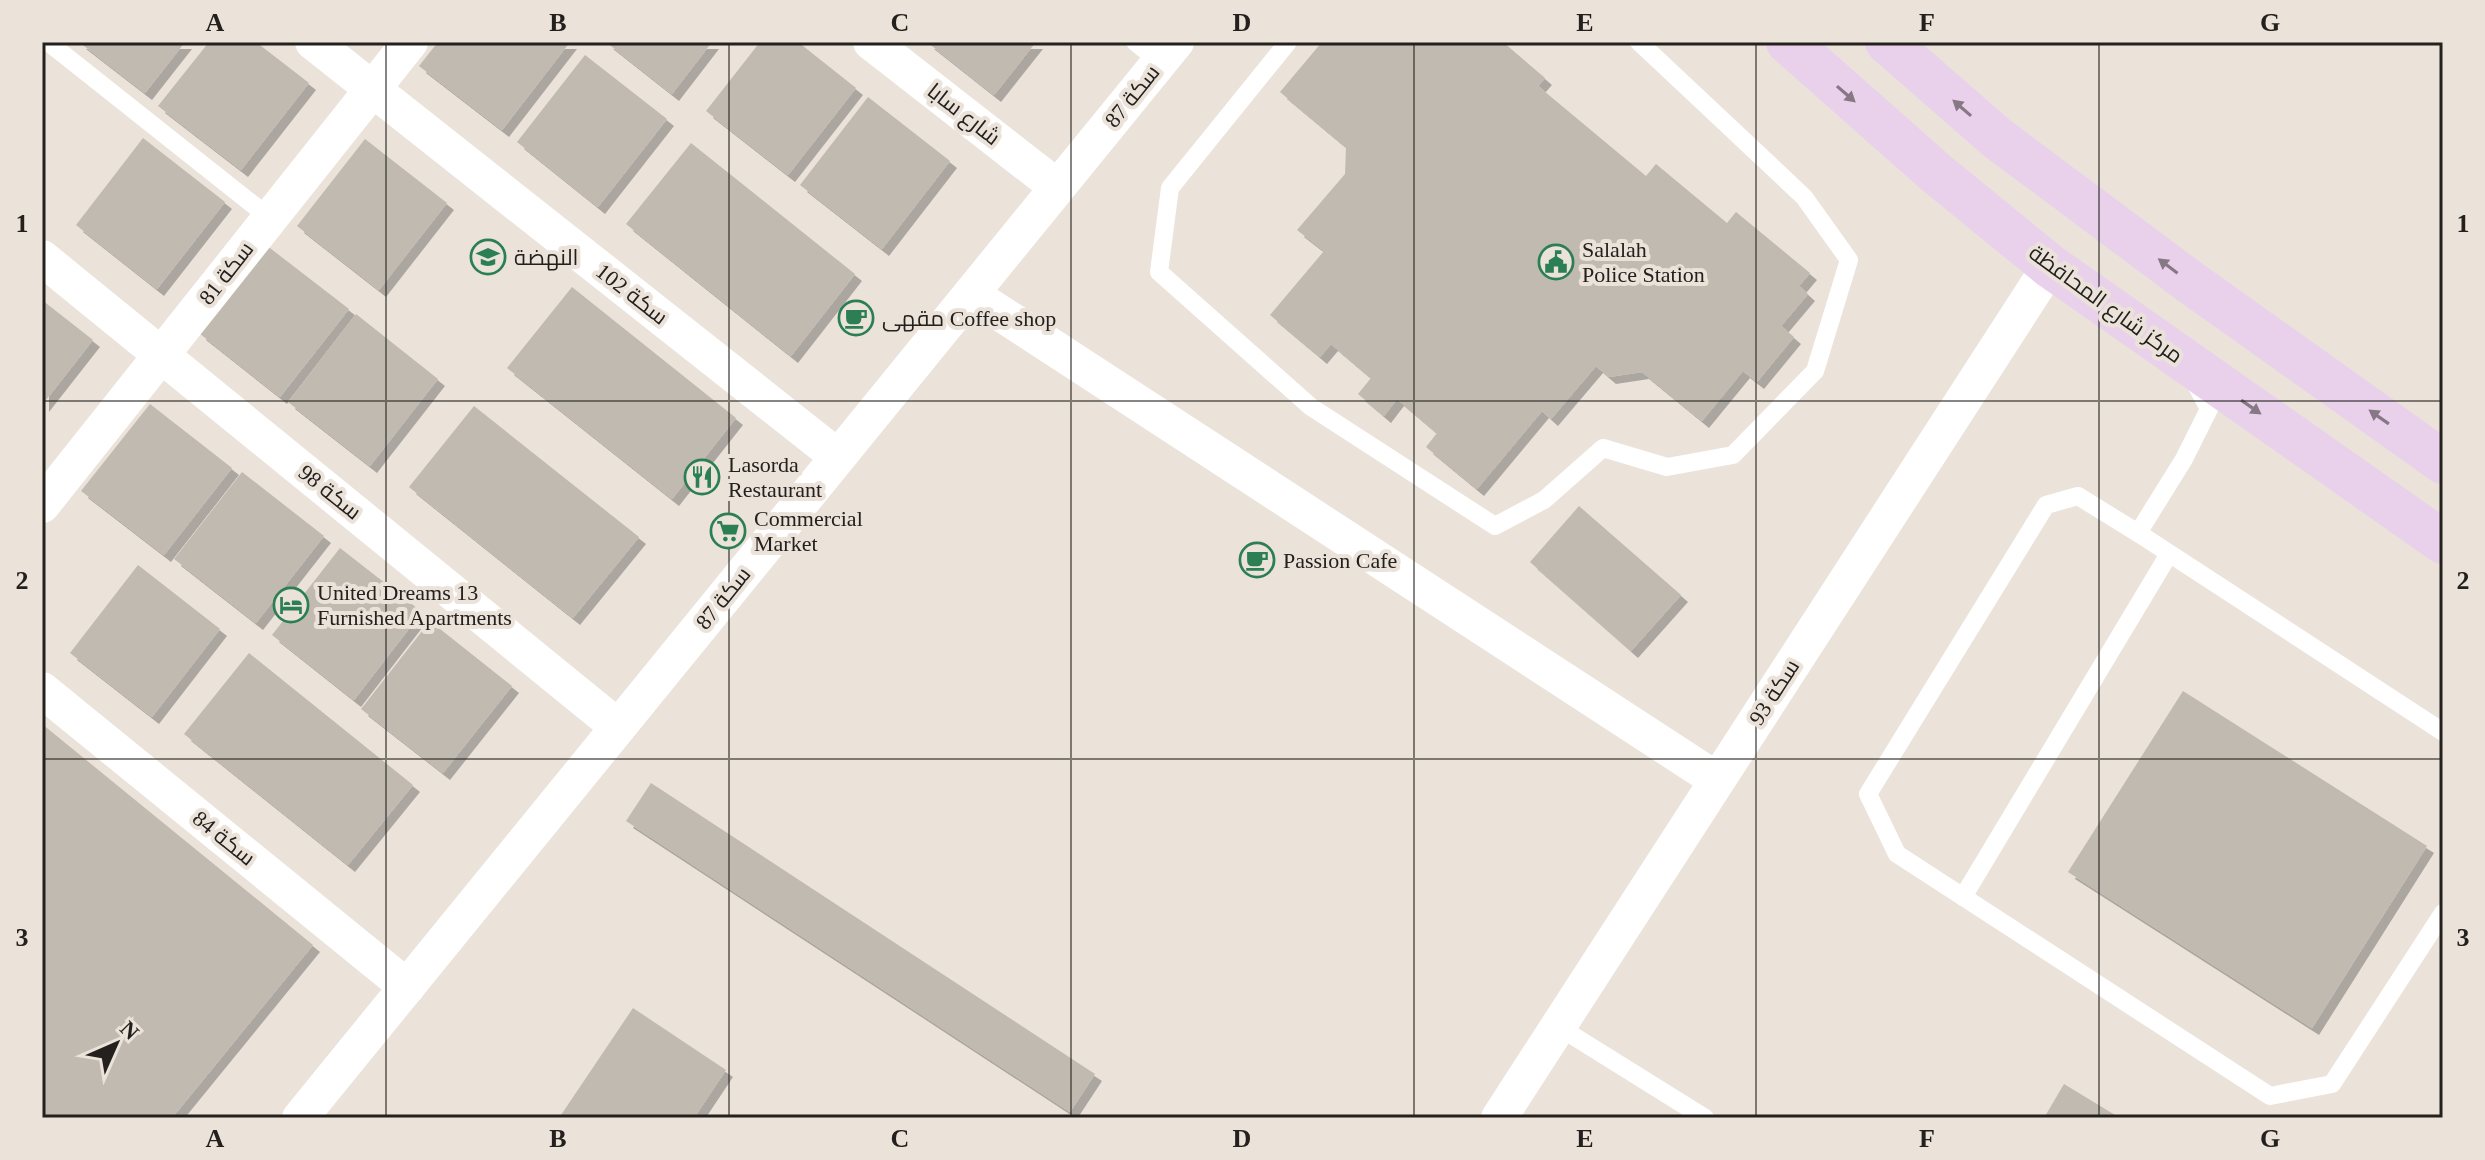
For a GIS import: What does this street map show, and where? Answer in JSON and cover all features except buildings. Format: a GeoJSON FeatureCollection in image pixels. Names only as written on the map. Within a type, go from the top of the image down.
{"type":"FeatureCollection","features":[{"type":"Feature","properties":{"kind":"street","name":"سكة 102"},"geometry":{"type":"LineString","coordinates":[[313,42],[838,457]]}},
{"type":"Feature","properties":{"kind":"street","name":"سكة 81"},"geometry":{"type":"LineString","coordinates":[[47,488],[161,355],[410,42]]}},
{"type":"Feature","properties":{"kind":"street","name":"شارع سابا"},"geometry":{"type":"LineString","coordinates":[[871,42],[1057,187]]}},
{"type":"Feature","properties":{"kind":"street","name":"مركز شارع المحافظة"},"geometry":{"type":"LineString","coordinates":[[1788,42],[1936,173],[2050,266],[2443,542]]}},
{"type":"Feature","properties":{"kind":"street"},"geometry":{"type":"LineString","coordinates":[[1887,42],[1997,138],[2183,277],[2443,462]]}},
{"type":"Feature","properties":{"kind":"street","name":"سكة 87"},"geometry":{"type":"LineString","coordinates":[[300,1118],[1057,187],[1157,49]]}},
{"type":"Feature","properties":{"kind":"street","name":"سكة 98"},"geometry":{"type":"LineString","coordinates":[[42,258],[618,727]]}},
{"type":"Feature","properties":{"kind":"street","name":"سكة 93"},"geometry":{"type":"LineString","coordinates":[[1499,1118],[2050,266]]}},
{"type":"Feature","properties":{"kind":"street"},"geometry":{"type":"LineString","coordinates":[[971,294],[1717,780]]}},
{"type":"Feature","properties":{"kind":"street","name":"سكة 84"},"geometry":{"type":"LineString","coordinates":[[42,690],[407,987]]}},
{"type":"Feature","properties":{"kind":"lane"},"geometry":{"type":"LineString","coordinates":[[48,42],[270,218]]}},
{"type":"Feature","properties":{"kind":"lane"},"geometry":{"type":"LineString","coordinates":[[1288,42],[1170,188],[1159,272],[1311,407],[1495,526],[1544,500],[1603,448],[1667,467],[1733,455],[1815,371],[1849,260],[1804,197],[1639,42]]}},
{"type":"Feature","properties":{"kind":"lane"},"geometry":{"type":"LineString","coordinates":[[1658,58],[1669,42]]}},
{"type":"Feature","properties":{"kind":"lane"},"geometry":{"type":"LineString","coordinates":[[2138,533],[2184,459],[2209,409],[2184,360]]}},
{"type":"Feature","properties":{"kind":"lane"},"geometry":{"type":"LineString","coordinates":[[2443,732],[2078,496],[2046,505],[1868,794],[1897,854],[2270,1096],[2332,1084],[2443,913]]}},
{"type":"Feature","properties":{"kind":"lane"},"geometry":{"type":"LineString","coordinates":[[1963,897],[2169,554]]}},
{"type":"Feature","properties":{"kind":"lane"},"geometry":{"type":"LineString","coordinates":[[1559,1027],[1705,1118]]}},
{"type":"Feature","properties":{"kind":"place","name":"النهضة"},"geometry":{"type":"Point","coordinates":[488,257]}},
{"type":"Feature","properties":{"kind":"place","name":"Salalah Police Station"},"geometry":{"type":"Point","coordinates":[1556,262]}},
{"type":"Feature","properties":{"kind":"place","name":"مقهى Coffee shop"},"geometry":{"type":"Point","coordinates":[856,318]}},
{"type":"Feature","properties":{"kind":"place","name":"Lasorda Restaurant"},"geometry":{"type":"Point","coordinates":[702,477]}},
{"type":"Feature","properties":{"kind":"place","name":"Commercial Market"},"geometry":{"type":"Point","coordinates":[728,531]}},
{"type":"Feature","properties":{"kind":"place","name":"Passion Cafe"},"geometry":{"type":"Point","coordinates":[1257,560]}},
{"type":"Feature","properties":{"kind":"place","name":"United Dreams 13 Furnished Apartments"},"geometry":{"type":"Point","coordinates":[291,605]}}]}
